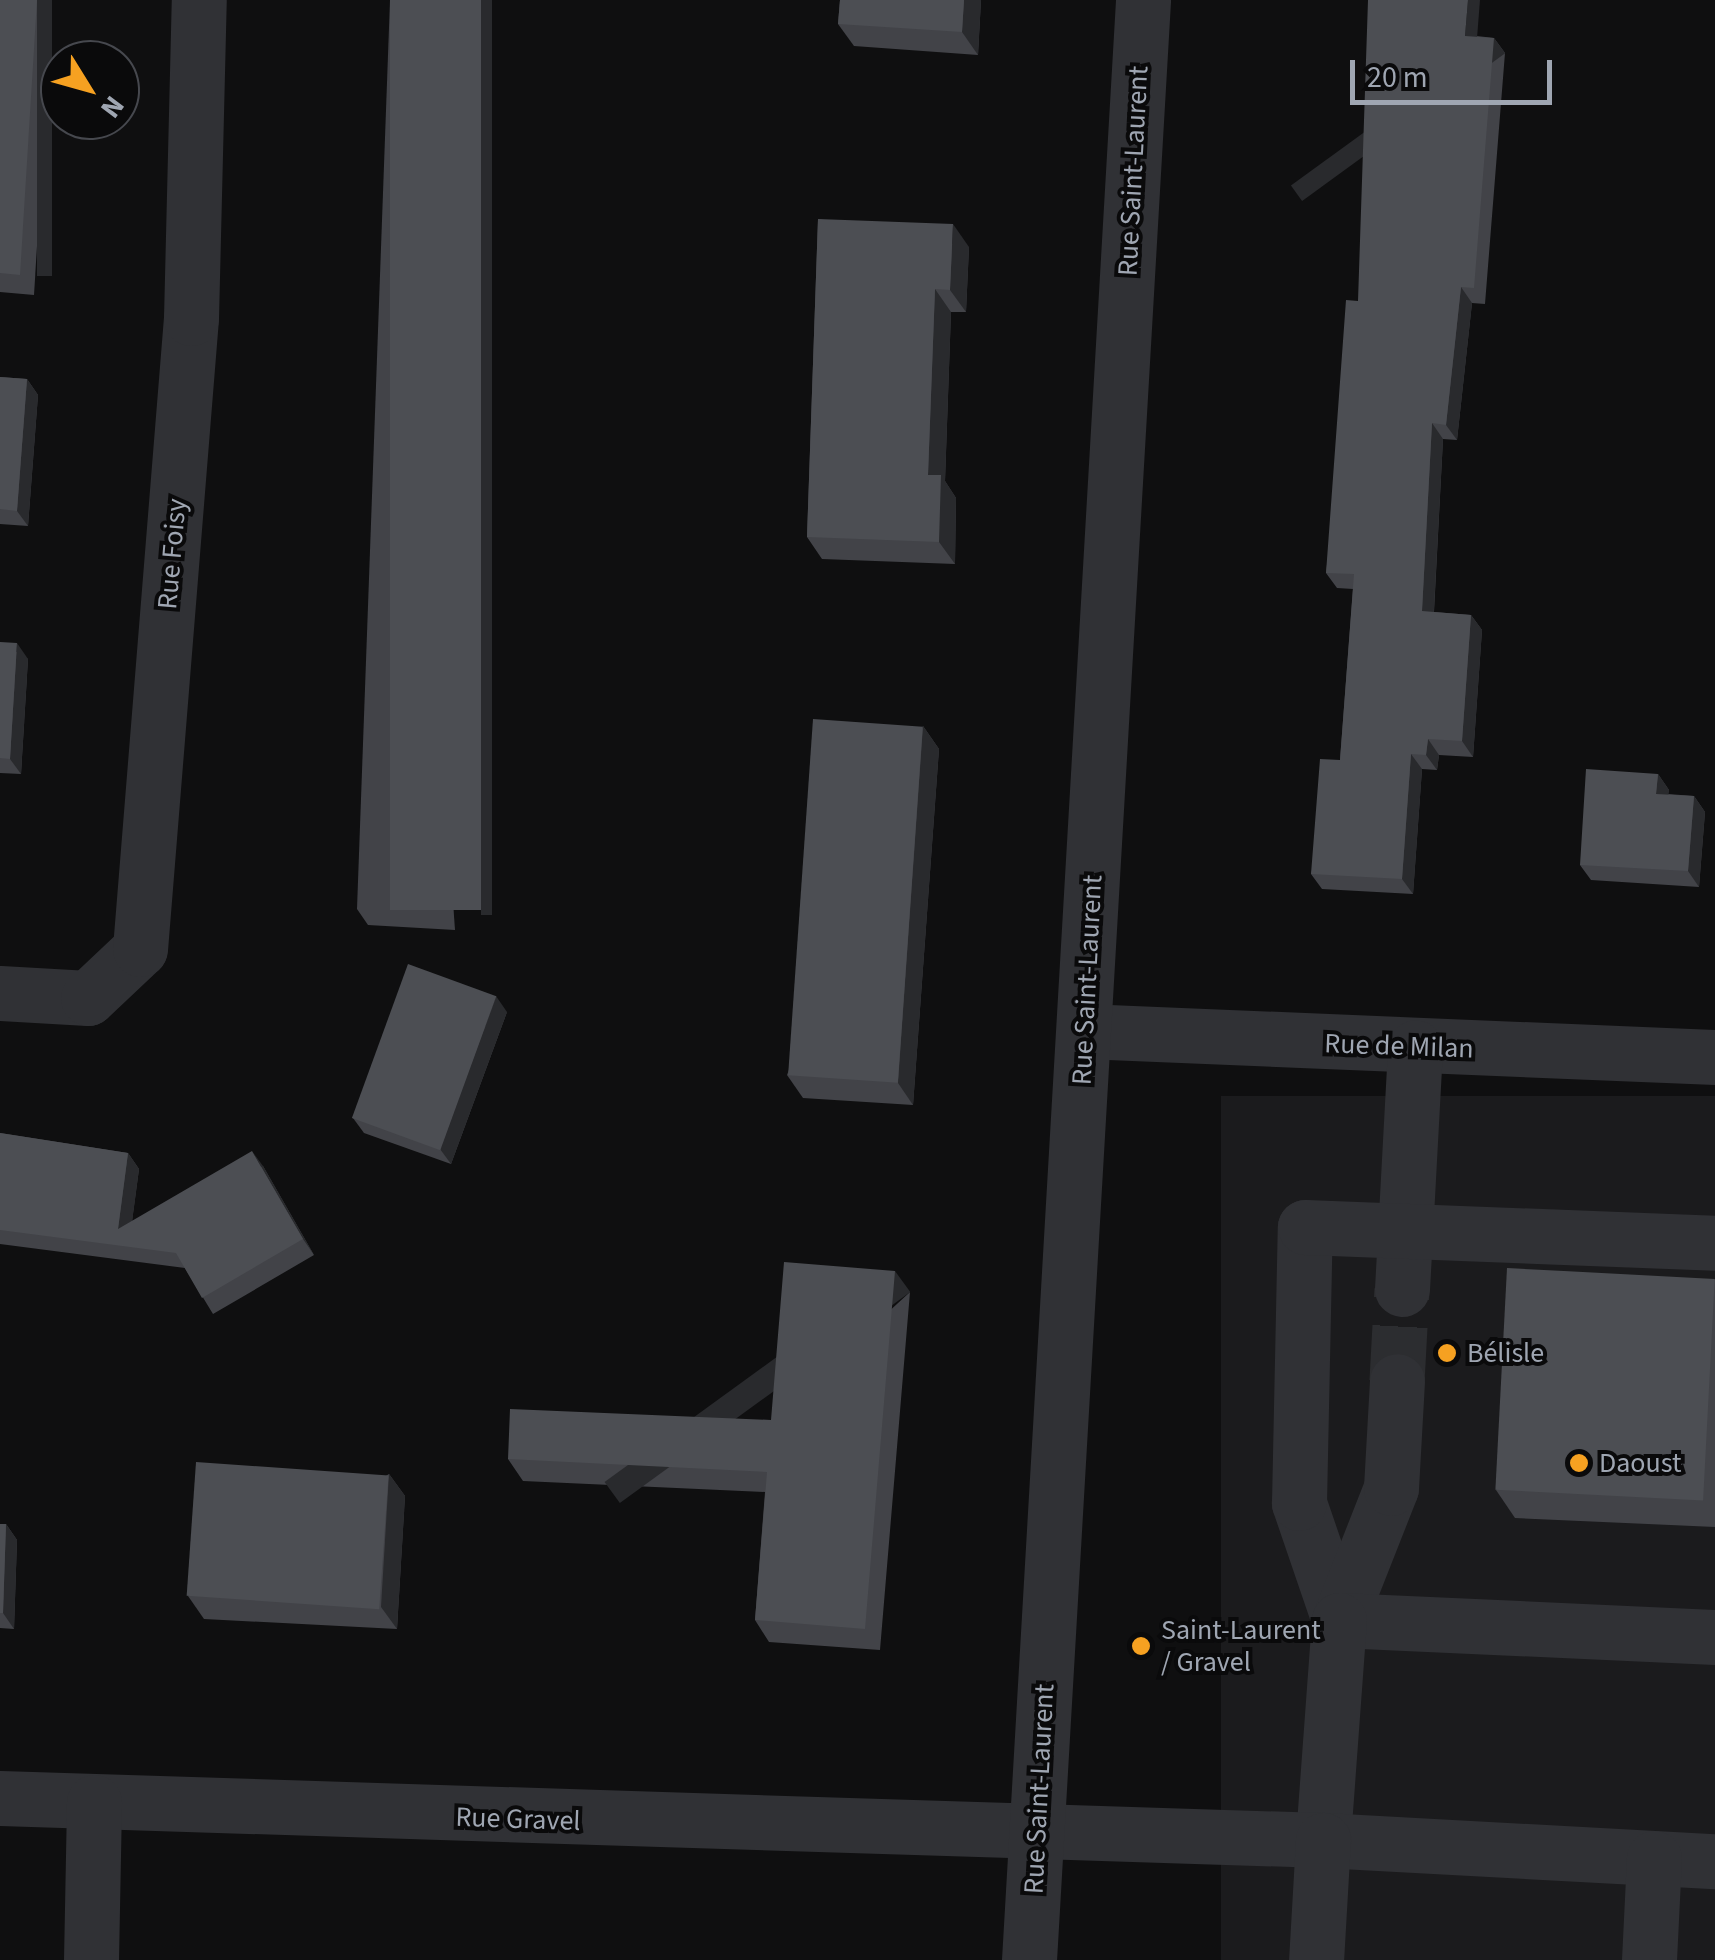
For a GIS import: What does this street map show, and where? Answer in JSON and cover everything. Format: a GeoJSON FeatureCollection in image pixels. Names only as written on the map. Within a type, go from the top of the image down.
{"type":"FeatureCollection","features":[{"type":"Feature","properties":{"kind":"street","name":"Rue Foisy"},"geometry":{"type":"LineString","coordinates":[[0,993],[88,998],[140,948],[190,318],[199,0]]}},
{"type":"Feature","properties":{"kind":"street","name":"Rue Saint-Laurent"},"geometry":{"type":"LineString","coordinates":[[1029,1960],[1143,0]]}},
{"type":"Feature","properties":{"kind":"street","name":"Rue de Milan"},"geometry":{"type":"LineString","coordinates":[[1084,1031],[1715,1056]]}},
{"type":"Feature","properties":{"kind":"street"},"geometry":{"type":"LineString","coordinates":[[1402,1289],[1414,1046]]}},
{"type":"Feature","properties":{"kind":"street"},"geometry":{"type":"LineString","coordinates":[[1339,1620],[1298,1503],[1305,1228],[1715,1244]]}},
{"type":"Feature","properties":{"kind":"street"},"geometry":{"type":"LineString","coordinates":[[1316,1960],[1339,1620],[1390,1488],[1397,1381]]}},
{"type":"Feature","properties":{"kind":"street"},"geometry":{"type":"LineString","coordinates":[[1339,1620],[1715,1637]]}},
{"type":"Feature","properties":{"kind":"street","name":"Rue Gravel"},"geometry":{"type":"LineString","coordinates":[[0,1798],[1323,1840],[1715,1861]]}},
{"type":"Feature","properties":{"kind":"street"},"geometry":{"type":"LineString","coordinates":[[91,1960],[94,1802]]}},
{"type":"Feature","properties":{"kind":"street"},"geometry":{"type":"LineString","coordinates":[[1648,1960],[1654,1858]]}},
{"type":"Feature","properties":{"kind":"shaded area"},"geometry":{"type":"Polygon","coordinates":[[[1221,1096],[1715,1096],[1715,1960],[1221,1960],[1221,1096]]]}},
{"type":"Feature","properties":{"kind":"building"},"geometry":{"type":"Polygon","coordinates":[[[0,0],[37,0],[20,275],[0,273],[0,0]]]}},
{"type":"Feature","properties":{"kind":"building"},"geometry":{"type":"Polygon","coordinates":[[[390,0],[481,0],[481,910],[390,910],[390,0]]]}},
{"type":"Feature","properties":{"kind":"building"},"geometry":{"type":"Polygon","coordinates":[[[840,0],[964,0],[962,32],[838,24],[840,0]]]}},
{"type":"Feature","properties":{"kind":"building"},"geometry":{"type":"Polygon","coordinates":[[[1368,0],[1468,0],[1465,36],[1494,38],[1474,288],[1461,287],[1446,425],[1432,423],[1422,611],[1471,615],[1462,741],[1428,739],[1426,755],[1411,754],[1402,879],[1311,874],[1320,759],[1340,760],[1354,574],[1326,573],[1346,300],[1358,301],[1368,0]]]}},
{"type":"Feature","properties":{"kind":"building"},"geometry":{"type":"Polygon","coordinates":[[[818,219],[953,224],[950,290],[935,289],[928,475],[941,475],[939,542],[807,537],[818,219]]]}},
{"type":"Feature","properties":{"kind":"building"},"geometry":{"type":"Polygon","coordinates":[[[0,377],[27,379],[17,511],[0,509],[0,377]]]}},
{"type":"Feature","properties":{"kind":"building"},"geometry":{"type":"Polygon","coordinates":[[[0,642],[17,643],[10,759],[0,758],[0,642]]]}},
{"type":"Feature","properties":{"kind":"building"},"geometry":{"type":"Polygon","coordinates":[[[813,719],[923,727],[898,1083],[788,1075],[813,719]]]}},
{"type":"Feature","properties":{"kind":"building"},"geometry":{"type":"Polygon","coordinates":[[[1586,769],[1658,774],[1656,794],[1694,796],[1688,871],[1580,865],[1586,769]]]}},
{"type":"Feature","properties":{"kind":"building"},"geometry":{"type":"Polygon","coordinates":[[[408,964],[496,996],[440,1150],[352,1118],[408,964]]]}},
{"type":"Feature","properties":{"kind":"building"},"geometry":{"type":"Polygon","coordinates":[[[0,1133],[128,1153],[118,1229],[252,1151],[303,1239],[202,1298],[176,1253],[0,1230],[0,1133]]]}},
{"type":"Feature","properties":{"kind":"building"},"geometry":{"type":"Polygon","coordinates":[[[784,1262],[895,1271],[865,1629],[755,1620],[767,1472],[508,1459],[510,1409],[771,1420],[784,1262]]]}},
{"type":"Feature","properties":{"kind":"building"},"geometry":{"type":"Polygon","coordinates":[[[1507,1268],[1715,1279],[1703,1501],[1495,1490],[1507,1268]]]}},
{"type":"Feature","properties":{"kind":"building"},"geometry":{"type":"Polygon","coordinates":[[[196,1462],[389,1475],[379,1609],[187,1596],[196,1462]]]}},
{"type":"Feature","properties":{"kind":"building"},"geometry":{"type":"Polygon","coordinates":[[[0,1524],[6,1524],[3,1613],[0,1613],[0,1524]]]}},
{"type":"Feature","properties":{"kind":"tunnel"},"geometry":{"type":"LineString","coordinates":[[1397,1381],[1402,1289]]}},
{"type":"Feature","properties":{"kind":"place","name":"Bélisle"},"geometry":{"type":"Point","coordinates":[1447,1353]}},
{"type":"Feature","properties":{"kind":"place","name":"Daoust"},"geometry":{"type":"Point","coordinates":[1579,1463]}},
{"type":"Feature","properties":{"kind":"place","name":"Saint-Laurent / Gravel"},"geometry":{"type":"Point","coordinates":[1141,1646]}}]}
